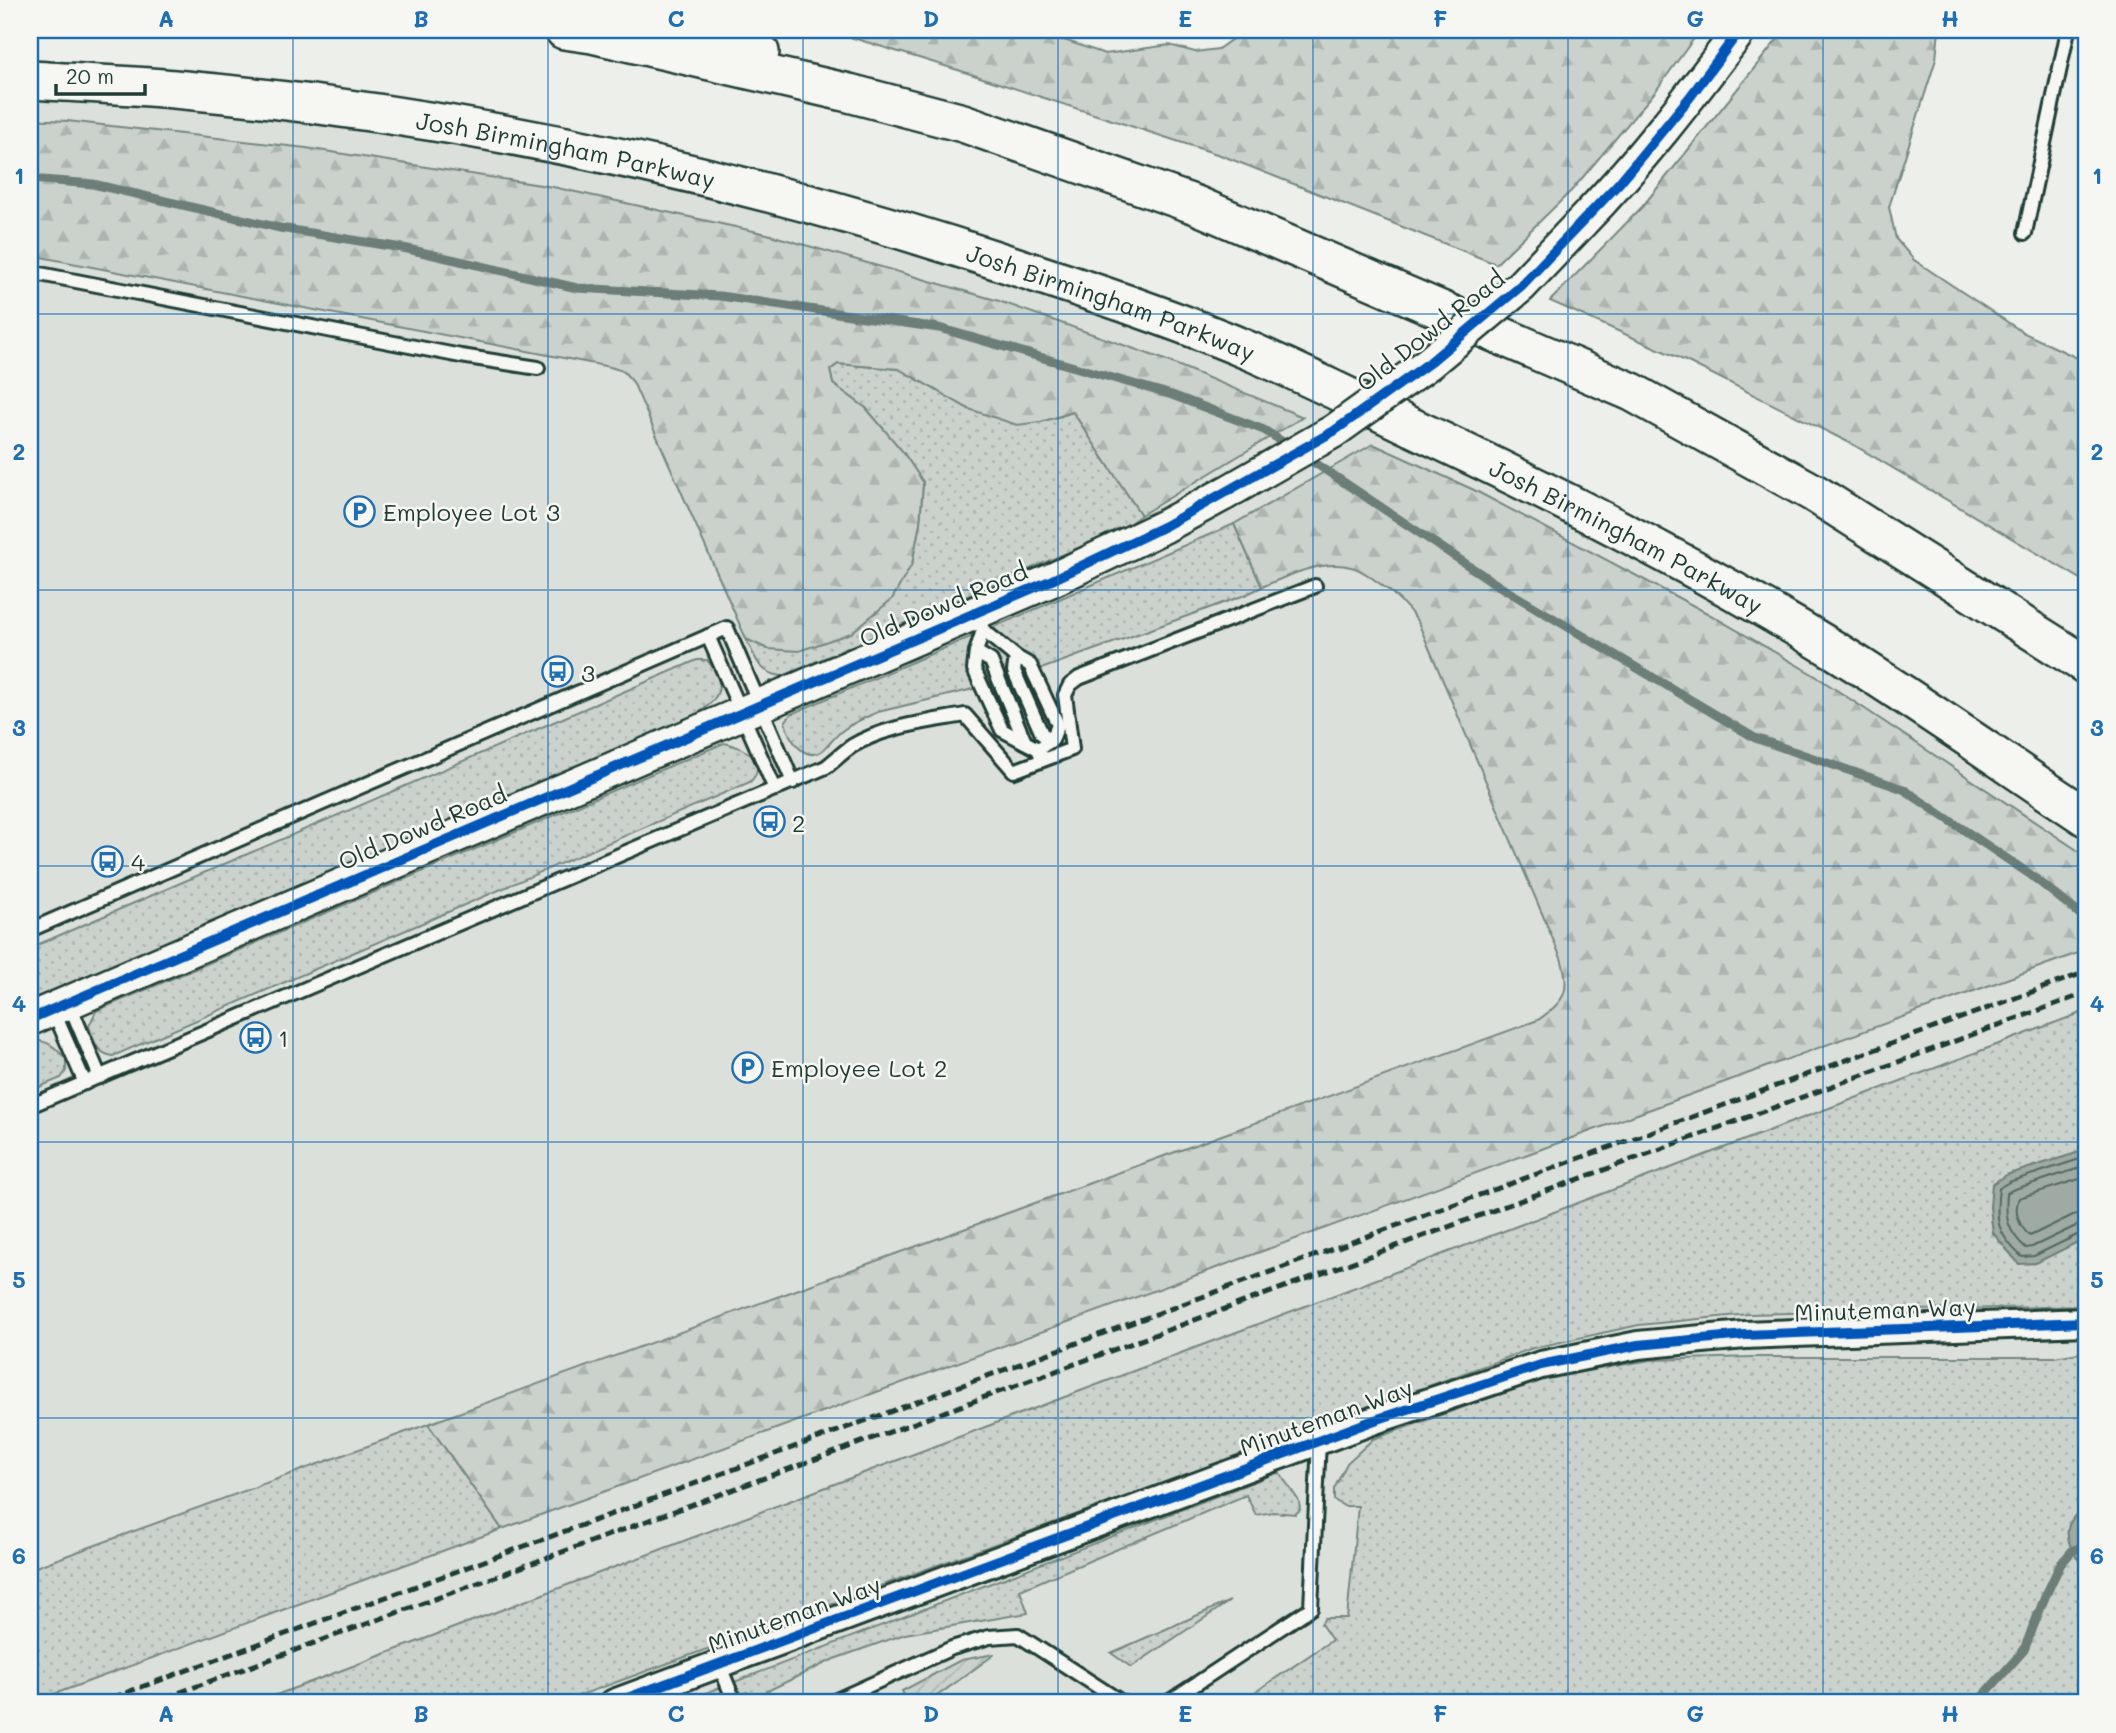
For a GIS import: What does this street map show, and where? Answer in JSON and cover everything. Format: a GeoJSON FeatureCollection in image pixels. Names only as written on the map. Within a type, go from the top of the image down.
{"type":"FeatureCollection","features":[{"type":"Feature","properties":{"kind":"main road"},"geometry":{"type":"LineString","coordinates":[[564,30],[592,34],[849,93],[962,123]]}},
{"type":"Feature","properties":{"kind":"main road"},"geometry":{"type":"LineString","coordinates":[[696,30],[1196,205],[1632,392],[1814,493],[2086,665]]}},
{"type":"Feature","properties":{"kind":"main road","name":"Josh Birmingham Parkway"},"geometry":{"type":"LineString","coordinates":[[30,80],[174,89],[304,104],[434,122],[576,148],[691,173],[831,209],[944,242],[1131,305],[1252,352],[1608,522],[1836,652],[2086,817]]}},
{"type":"Feature","properties":{"kind":"street","name":"Old Dowd Road"},"geometry":{"type":"LineString","coordinates":[[50,1010],[751,709],[980,621],[1052,580],[1165,526],[1334,431],[1429,362],[1521,286],[1619,183],[1690,97],[1740,30]]}},
{"type":"Feature","properties":{"kind":"street","name":"Minuteman Way"},"geometry":{"type":"LineString","coordinates":[[614,1703],[1372,1421],[1541,1365],[1638,1345],[1745,1335],[2086,1322]]}},
{"type":"Feature","properties":{"kind":"lane"},"geometry":{"type":"LineString","coordinates":[[2025,233],[2068,30]]}},
{"type":"Feature","properties":{"kind":"lane"},"geometry":{"type":"LineString","coordinates":[[30,272],[461,356],[538,368]]}},
{"type":"Feature","properties":{"kind":"lane"},"geometry":{"type":"LineString","coordinates":[[980,621],[974,669],[1002,730],[1025,741],[1040,754],[1072,749],[1065,695],[1070,685],[1079,678],[1315,586]]}},
{"type":"Feature","properties":{"kind":"lane"},"geometry":{"type":"LineString","coordinates":[[30,1106],[793,782],[826,767],[852,746],[879,733],[965,715],[1014,771],[1040,754],[1052,740],[1058,725],[1030,664],[1016,657],[980,621]]}},
{"type":"Feature","properties":{"kind":"lane"},"geometry":{"type":"LineString","coordinates":[[30,930],[727,628],[775,789]]}},
{"type":"Feature","properties":{"kind":"lane"},"geometry":{"type":"LineString","coordinates":[[708,636],[793,782]]}},
{"type":"Feature","properties":{"kind":"lane"},"geometry":{"type":"LineString","coordinates":[[976,652],[991,661],[1025,741]]}},
{"type":"Feature","properties":{"kind":"lane"},"geometry":{"type":"LineString","coordinates":[[50,1010],[100,1077]]}},
{"type":"Feature","properties":{"kind":"lane"},"geometry":{"type":"LineString","coordinates":[[50,1010],[85,1083]]}},
{"type":"Feature","properties":{"kind":"lane"},"geometry":{"type":"LineString","coordinates":[[1167,1703],[1311,1608],[1319,1441]]}},
{"type":"Feature","properties":{"kind":"lane"},"geometry":{"type":"LineString","coordinates":[[830,1703],[953,1648],[989,1637],[1018,1635],[1123,1703]]}},
{"type":"Feature","properties":{"kind":"lane"},"geometry":{"type":"LineString","coordinates":[[719,1664],[735,1703]]}},
{"type":"Feature","properties":{"kind":"shaded area"},"geometry":{"type":"Polygon","coordinates":[[[30,80],[304,104],[944,242],[1489,463],[2086,817],[2086,1703],[30,1703],[30,80]]]}},
{"type":"Feature","properties":{"kind":"green space"},"geometry":{"type":"Polygon","coordinates":[[[827,30],[1035,30],[1105,54],[1169,45],[1195,52],[1218,49],[1245,30],[1700,30],[1655,92],[1572,190],[1496,264],[1223,156],[827,30]]]}},
{"type":"Feature","properties":{"kind":"green space"},"geometry":{"type":"Polygon","coordinates":[[[1785,30],[1939,30],[1936,59],[1889,207],[1896,239],[1914,260],[2024,333],[2086,362],[2086,582],[1852,444],[1688,362],[1550,301],[1642,207],[1785,30]]]}},
{"type":"Feature","properties":{"kind":"green space"},"geometry":{"type":"Polygon","coordinates":[[[30,119],[306,148],[553,187],[767,234],[999,301],[1160,358],[1303,417],[1141,515],[1073,412],[1041,422],[1017,425],[969,409],[899,369],[838,364],[830,370],[833,384],[866,408],[903,452],[923,482],[920,523],[912,564],[892,599],[851,633],[799,651],[768,649],[746,639],[633,382],[623,371],[30,255],[30,119]]]}},
{"type":"Feature","properties":{"kind":"green space"},"geometry":{"type":"Polygon","coordinates":[[[838,364],[899,369],[969,409],[1041,422],[1073,412],[1141,515],[1122,529],[783,676],[768,672],[759,664],[746,639],[768,649],[912,564],[920,523],[923,482],[903,452],[866,408],[833,384],[830,370],[838,364]]]}},
{"type":"Feature","properties":{"kind":"green space"},"geometry":{"type":"Polygon","coordinates":[[[1373,444],[1474,490],[1707,613],[1814,675],[2086,856],[2086,950],[502,1529],[428,1424],[1538,1020],[1555,1007],[1566,987],[1561,958],[1418,622],[1390,591],[1362,571],[1351,567],[1317,567],[1262,587],[1234,524],[1373,444]]]}},
{"type":"Feature","properties":{"kind":"green space"},"geometry":{"type":"Polygon","coordinates":[[[1234,524],[1262,587],[1011,680],[878,712],[847,727],[823,750],[816,753],[804,752],[790,735],[785,722],[791,714],[1234,524]]]}},
{"type":"Feature","properties":{"kind":"green space"},"geometry":{"type":"Polygon","coordinates":[[[697,660],[707,660],[714,668],[719,683],[716,697],[696,715],[30,1000],[30,948],[697,660]]]}},
{"type":"Feature","properties":{"kind":"green space"},"geometry":{"type":"Polygon","coordinates":[[[724,743],[746,751],[756,762],[755,775],[750,782],[113,1056],[99,1049],[94,1041],[89,1026],[96,1011],[724,743]]]}},
{"type":"Feature","properties":{"kind":"green space"},"geometry":{"type":"Polygon","coordinates":[[[2086,1011],[2086,1306],[1749,1314],[1639,1325],[1533,1348],[559,1703],[255,1703],[2086,1011]]]}},
{"type":"Feature","properties":{"kind":"green space"},"geometry":{"type":"Polygon","coordinates":[[[30,1040],[42,1041],[54,1047],[66,1059],[66,1071],[61,1078],[30,1091],[30,1040]]]}},
{"type":"Feature","properties":{"kind":"green space"},"geometry":{"type":"Polygon","coordinates":[[[2086,1352],[2086,1703],[1239,1703],[1332,1640],[1321,1624],[1325,1618],[1347,1618],[1358,1506],[1344,1506],[1334,1500],[1334,1489],[1347,1463],[1373,1439],[1547,1378],[1650,1360],[1752,1357],[2054,1357],[2086,1352]]]}},
{"type":"Feature","properties":{"kind":"green space"},"geometry":{"type":"Polygon","coordinates":[[[428,1424],[502,1529],[30,1703],[30,1569],[428,1424]]]}},
{"type":"Feature","properties":{"kind":"green space"},"geometry":{"type":"Polygon","coordinates":[[[1279,1472],[1299,1501],[1300,1510],[1295,1514],[1273,1512],[1256,1515],[1246,1495],[1020,1590],[1028,1613],[905,1634],[834,1659],[763,1693],[767,1703],[752,1703],[747,1692],[718,1703],[680,1703],[1279,1472]]]}},
{"type":"Feature","properties":{"kind":"green space"},"geometry":{"type":"Polygon","coordinates":[[[1230,1601],[1131,1667],[1111,1653],[1230,1601]]]}},
{"type":"Feature","properties":{"kind":"green space"},"geometry":{"type":"Polygon","coordinates":[[[995,1654],[925,1703],[908,1703],[902,1691],[961,1660],[995,1654]]]}},
{"type":"Feature","properties":{"kind":"water"},"geometry":{"type":"Polygon","coordinates":[[[2086,1150],[2086,1238],[2036,1263],[2019,1264],[1993,1233],[1990,1207],[1992,1184],[2006,1175],[2086,1150]]]}},
{"type":"Feature","properties":{"kind":"water"},"geometry":{"type":"Polygon","coordinates":[[[2086,1507],[2086,1570],[2070,1546],[2068,1532],[2073,1518],[2086,1507]]]}},
{"type":"Feature","properties":{"kind":"waterway"},"geometry":{"type":"LineString","coordinates":[[30,179],[93,184],[280,228],[408,249],[577,288],[720,296],[939,328],[1172,395],[1264,430],[1291,447]]}},
{"type":"Feature","properties":{"kind":"waterway"},"geometry":{"type":"LineString","coordinates":[[1303,455],[1499,586],[1755,738],[1903,789],[2031,875],[2086,919]]}},
{"type":"Feature","properties":{"kind":"waterway"},"geometry":{"type":"LineString","coordinates":[[1977,1703],[2024,1650],[2060,1565],[2072,1551],[2086,1545]]}},
{"type":"Feature","properties":{"kind":"railway"},"geometry":{"type":"LineString","coordinates":[[98,1703],[2086,972]]}},
{"type":"Feature","properties":{"kind":"railway"},"geometry":{"type":"LineString","coordinates":[[151,1703],[2086,993]]}},
{"type":"Feature","properties":{"kind":"cycle path"},"geometry":{"type":"LineString","coordinates":[[30,1019],[1052,580],[1165,526],[1334,431],[1429,363],[1521,286],[1619,183],[1690,97],[1740,30]]}},
{"type":"Feature","properties":{"kind":"cycle path"},"geometry":{"type":"LineString","coordinates":[[614,1703],[1372,1421],[1541,1365],[1638,1345],[1745,1335],[2086,1322]]}},
{"type":"Feature","properties":{"kind":"place","name":"Employee Lot 3"},"geometry":{"type":"Point","coordinates":[360,511]}},
{"type":"Feature","properties":{"kind":"place","name":"3"},"geometry":{"type":"Point","coordinates":[558,672]}},
{"type":"Feature","properties":{"kind":"place","name":"2"},"geometry":{"type":"Point","coordinates":[769,822]}},
{"type":"Feature","properties":{"kind":"place","name":"4"},"geometry":{"type":"Point","coordinates":[108,861]}},
{"type":"Feature","properties":{"kind":"place","name":"1"},"geometry":{"type":"Point","coordinates":[255,1037]}},
{"type":"Feature","properties":{"kind":"place","name":"Employee Lot 2"},"geometry":{"type":"Point","coordinates":[748,1067]}}]}
